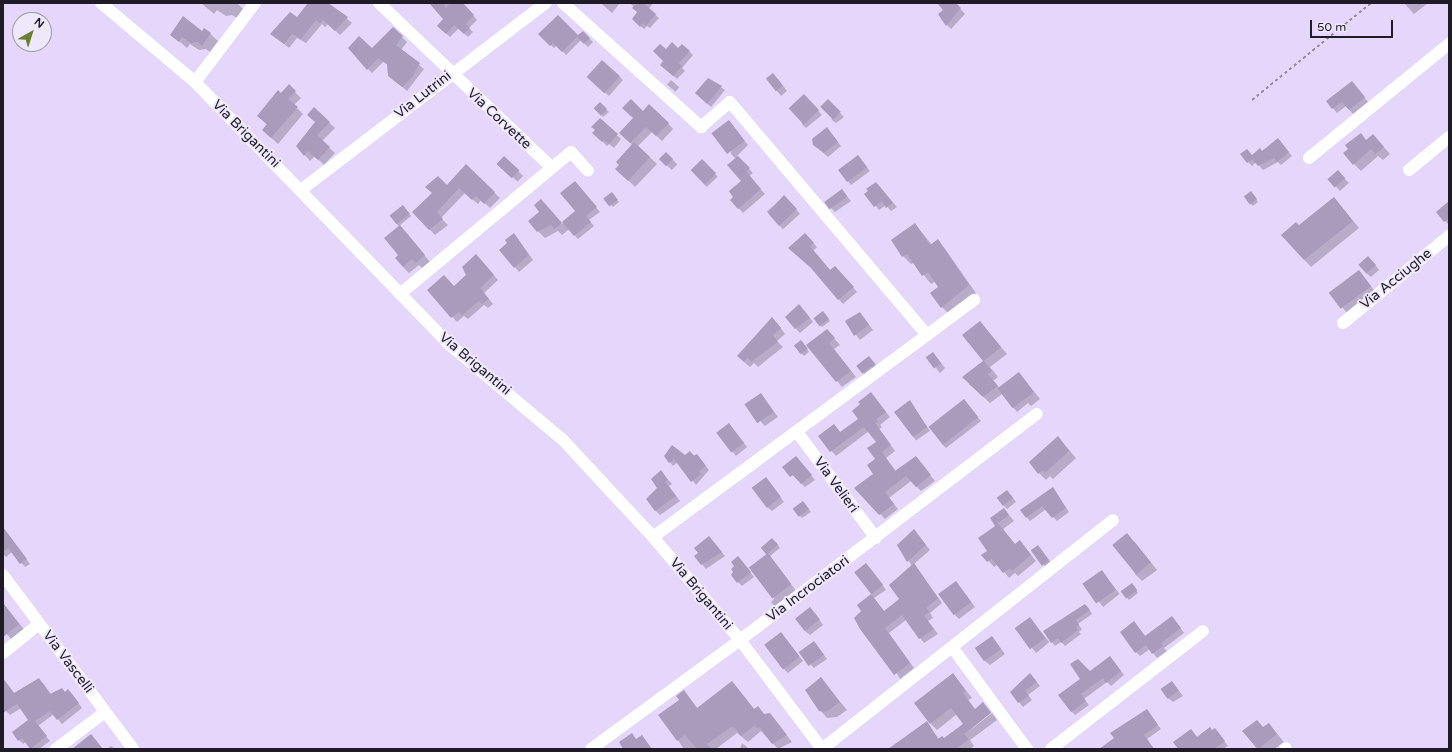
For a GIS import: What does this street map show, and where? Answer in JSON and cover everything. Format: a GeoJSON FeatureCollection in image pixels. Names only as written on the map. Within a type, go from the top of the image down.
{"type":"FeatureCollection","features":[{"type":"Feature","properties":{"kind":"street","name":"Via Brigantini"},"geometry":{"type":"LineString","coordinates":[[101,3],[195,82],[451,346],[563,440],[653,537],[740,640],[822,749]]}},
{"type":"Feature","properties":{"kind":"street"},"geometry":{"type":"LineString","coordinates":[[195,82],[255,3]]}},
{"type":"Feature","properties":{"kind":"street","name":"Via Corvette"},"geometry":{"type":"LineString","coordinates":[[379,3],[451,74],[552,168]]}},
{"type":"Feature","properties":{"kind":"street","name":"Via Lutrini"},"geometry":{"type":"LineString","coordinates":[[301,190],[451,74],[546,3]]}},
{"type":"Feature","properties":{"kind":"street"},"geometry":{"type":"LineString","coordinates":[[563,3],[701,127],[730,102],[927,335]]}},
{"type":"Feature","properties":{"kind":"street"},"geometry":{"type":"LineString","coordinates":[[1309,158],[1449,44]]}},
{"type":"Feature","properties":{"kind":"street"},"geometry":{"type":"LineString","coordinates":[[1409,170],[1449,137]]}},
{"type":"Feature","properties":{"kind":"street"},"geometry":{"type":"LineString","coordinates":[[400,294],[571,152],[588,172]]}},
{"type":"Feature","properties":{"kind":"street","name":"Via Acciughe"},"geometry":{"type":"LineString","coordinates":[[1343,322],[1449,236]]}},
{"type":"Feature","properties":{"kind":"street"},"geometry":{"type":"LineString","coordinates":[[653,537],[974,300]]}},
{"type":"Feature","properties":{"kind":"street","name":"Via Incrociatori"},"geometry":{"type":"LineString","coordinates":[[591,749],[876,538],[1036,414]]}},
{"type":"Feature","properties":{"kind":"street","name":"Via Velieri"},"geometry":{"type":"LineString","coordinates":[[797,432],[876,538]]}},
{"type":"Feature","properties":{"kind":"street"},"geometry":{"type":"LineString","coordinates":[[822,749],[1113,520]]}},
{"type":"Feature","properties":{"kind":"street","name":"Via Vascelli"},"geometry":{"type":"LineString","coordinates":[[3,575],[133,749]]}},
{"type":"Feature","properties":{"kind":"street"},"geometry":{"type":"LineString","coordinates":[[3,653],[39,624]]}},
{"type":"Feature","properties":{"kind":"street"},"geometry":{"type":"LineString","coordinates":[[1051,749],[1203,631]]}},
{"type":"Feature","properties":{"kind":"street"},"geometry":{"type":"LineString","coordinates":[[952,647],[1027,749]]}},
{"type":"Feature","properties":{"kind":"street"},"geometry":{"type":"LineString","coordinates":[[56,749],[105,712]]}},
{"type":"Feature","properties":{"kind":"path"},"geometry":{"type":"LineString","coordinates":[[1252,100],[1371,3]]}},
{"type":"Feature","properties":{"kind":"building"},"geometry":{"type":"Polygon","coordinates":[[[308,3],[328,3],[348,17],[335,31],[323,20],[320,23],[316,20],[301,39],[292,34],[284,44],[270,34],[290,12],[297,17],[308,3]]]}},
{"type":"Feature","properties":{"kind":"building"},"geometry":{"type":"Polygon","coordinates":[[[429,3],[443,3],[446,8],[450,3],[463,3],[474,15],[466,24],[470,28],[464,34],[454,25],[446,34],[437,26],[443,19],[429,3]]]}},
{"type":"Feature","properties":{"kind":"building"},"geometry":{"type":"Polygon","coordinates":[[[637,3],[643,3],[656,14],[646,26],[643,23],[640,27],[632,19],[637,12],[632,8],[637,3]]]}},
{"type":"Feature","properties":{"kind":"building"},"geometry":{"type":"Polygon","coordinates":[[[937,3],[956,3],[961,8],[946,26],[938,14],[943,10],[937,3]]]}},
{"type":"Feature","properties":{"kind":"building"},"geometry":{"type":"Polygon","coordinates":[[[558,15],[578,35],[583,31],[590,38],[584,44],[577,37],[562,52],[553,43],[550,46],[538,34],[558,15]]]}},
{"type":"Feature","properties":{"kind":"building"},"geometry":{"type":"Polygon","coordinates":[[[183,16],[202,31],[204,28],[211,33],[202,46],[198,42],[191,43],[182,37],[179,42],[170,35],[183,16]]]}},
{"type":"Feature","properties":{"kind":"building"},"geometry":{"type":"Polygon","coordinates":[[[393,27],[403,36],[396,45],[420,63],[412,77],[402,87],[388,76],[387,64],[378,58],[367,70],[348,48],[359,36],[372,48],[393,27]]]}},
{"type":"Feature","properties":{"kind":"building"},"geometry":{"type":"Polygon","coordinates":[[[672,42],[678,48],[682,44],[690,51],[679,63],[682,66],[673,76],[660,65],[663,61],[653,51],[660,44],[666,49],[672,42]]]}},
{"type":"Feature","properties":{"kind":"building"},"geometry":{"type":"Polygon","coordinates":[[[602,60],[620,76],[604,93],[587,77],[602,60]]]}},
{"type":"Feature","properties":{"kind":"building"},"geometry":{"type":"Polygon","coordinates":[[[773,73],[783,86],[776,91],[766,79],[773,73]]]}},
{"type":"Feature","properties":{"kind":"building"},"geometry":{"type":"Polygon","coordinates":[[[708,78],[722,86],[707,104],[695,93],[708,78]]]}},
{"type":"Feature","properties":{"kind":"building"},"geometry":{"type":"Polygon","coordinates":[[[1352,81],[1365,97],[1349,110],[1342,102],[1332,109],[1326,101],[1352,81]]]}},
{"type":"Feature","properties":{"kind":"building"},"geometry":{"type":"Polygon","coordinates":[[[289,84],[296,91],[288,99],[298,107],[271,138],[262,130],[267,124],[257,116],[278,90],[281,93],[289,84]]]}},
{"type":"Feature","properties":{"kind":"building"},"geometry":{"type":"Polygon","coordinates":[[[804,94],[819,110],[804,124],[789,108],[804,94]]]}},
{"type":"Feature","properties":{"kind":"building"},"geometry":{"type":"Polygon","coordinates":[[[631,99],[643,111],[649,104],[669,123],[656,136],[646,127],[630,143],[619,133],[633,118],[622,108],[631,99]]]}},
{"type":"Feature","properties":{"kind":"building"},"geometry":{"type":"Polygon","coordinates":[[[828,99],[841,112],[833,120],[820,107],[828,99]]]}},
{"type":"Feature","properties":{"kind":"building"},"geometry":{"type":"Polygon","coordinates":[[[600,102],[607,109],[601,115],[594,108],[600,102]]]}},
{"type":"Feature","properties":{"kind":"building"},"geometry":{"type":"Polygon","coordinates":[[[314,107],[330,122],[317,135],[330,147],[318,160],[308,151],[304,156],[296,146],[315,122],[307,115],[314,107]]]}},
{"type":"Feature","properties":{"kind":"building"},"geometry":{"type":"Polygon","coordinates":[[[600,118],[618,134],[609,144],[604,140],[602,142],[592,133],[595,130],[591,127],[600,118]]]}},
{"type":"Feature","properties":{"kind":"building"},"geometry":{"type":"Polygon","coordinates":[[[729,120],[745,141],[727,154],[711,133],[729,120]]]}},
{"type":"Feature","properties":{"kind":"building"},"geometry":{"type":"Polygon","coordinates":[[[827,127],[838,142],[824,153],[813,145],[812,139],[827,127]]]}},
{"type":"Feature","properties":{"kind":"building"},"geometry":{"type":"Polygon","coordinates":[[[1361,133],[1366,140],[1373,134],[1384,147],[1375,154],[1371,149],[1353,165],[1343,153],[1348,149],[1345,145],[1361,133]]]}},
{"type":"Feature","properties":{"kind":"building"},"geometry":{"type":"Polygon","coordinates":[[[1278,138],[1289,152],[1277,162],[1274,158],[1258,166],[1252,159],[1247,163],[1240,154],[1247,149],[1252,155],[1260,148],[1262,151],[1278,138]]]}},
{"type":"Feature","properties":{"kind":"building"},"geometry":{"type":"Polygon","coordinates":[[[634,142],[650,157],[628,181],[615,169],[619,165],[616,162],[634,142]]]}},
{"type":"Feature","properties":{"kind":"building"},"geometry":{"type":"Polygon","coordinates":[[[666,152],[673,159],[666,166],[659,159],[666,152]]]}},
{"type":"Feature","properties":{"kind":"building"},"geometry":{"type":"Polygon","coordinates":[[[858,155],[867,167],[847,182],[838,170],[858,155]]]}},
{"type":"Feature","properties":{"kind":"building"},"geometry":{"type":"Polygon","coordinates":[[[504,156],[519,170],[512,178],[496,164],[504,156]]]}},
{"type":"Feature","properties":{"kind":"building"},"geometry":{"type":"Polygon","coordinates":[[[738,156],[750,168],[746,171],[761,189],[738,209],[730,200],[733,197],[729,191],[741,181],[727,165],[738,156]]]}},
{"type":"Feature","properties":{"kind":"building"},"geometry":{"type":"Polygon","coordinates":[[[702,159],[716,173],[705,184],[691,170],[702,159]]]}},
{"type":"Feature","properties":{"kind":"building"},"geometry":{"type":"Polygon","coordinates":[[[466,164],[495,192],[484,204],[476,196],[472,200],[459,188],[437,212],[443,219],[429,230],[412,212],[432,193],[425,187],[438,176],[447,185],[466,164]]]}},
{"type":"Feature","properties":{"kind":"building"},"geometry":{"type":"Polygon","coordinates":[[[1338,170],[1345,178],[1335,187],[1327,179],[1338,170]]]}},
{"type":"Feature","properties":{"kind":"building"},"geometry":{"type":"Polygon","coordinates":[[[575,181],[597,207],[586,216],[591,222],[574,236],[562,222],[575,211],[560,193],[575,181]]]}},
{"type":"Feature","properties":{"kind":"building"},"geometry":{"type":"Polygon","coordinates":[[[876,182],[893,203],[886,208],[882,201],[874,207],[864,194],[868,191],[866,189],[876,182]]]}},
{"type":"Feature","properties":{"kind":"building"},"geometry":{"type":"Polygon","coordinates":[[[842,189],[847,196],[829,209],[824,202],[842,189]]]}},
{"type":"Feature","properties":{"kind":"building"},"geometry":{"type":"Polygon","coordinates":[[[1251,191],[1257,199],[1250,204],[1244,196],[1251,191]]]}},
{"type":"Feature","properties":{"kind":"building"},"geometry":{"type":"Polygon","coordinates":[[[612,192],[618,200],[609,207],[603,199],[612,192]]]}},
{"type":"Feature","properties":{"kind":"building"},"geometry":{"type":"Polygon","coordinates":[[[784,195],[797,209],[779,226],[768,213],[784,195]]]}},
{"type":"Feature","properties":{"kind":"building"},"geometry":{"type":"Polygon","coordinates":[[[1334,197],[1353,221],[1304,260],[1281,235],[1296,222],[1299,225],[1334,197]]]}},
{"type":"Feature","properties":{"kind":"building"},"geometry":{"type":"Polygon","coordinates":[[[541,199],[562,223],[554,229],[551,225],[537,232],[528,221],[539,212],[534,205],[541,199]]]}},
{"type":"Feature","properties":{"kind":"building"},"geometry":{"type":"Polygon","coordinates":[[[1449,201],[1449,218],[1444,222],[1436,212],[1449,201]]]}},
{"type":"Feature","properties":{"kind":"building"},"geometry":{"type":"Polygon","coordinates":[[[403,205],[410,214],[396,224],[390,215],[403,205]]]}},
{"type":"Feature","properties":{"kind":"building"},"geometry":{"type":"Polygon","coordinates":[[[915,223],[930,245],[938,239],[969,285],[941,308],[930,293],[938,287],[928,272],[922,276],[907,254],[902,257],[891,240],[915,223]]]}},
{"type":"Feature","properties":{"kind":"building"},"geometry":{"type":"Polygon","coordinates":[[[400,225],[425,255],[416,263],[412,259],[403,267],[395,258],[398,255],[384,238],[400,225]]]}},
{"type":"Feature","properties":{"kind":"building"},"geometry":{"type":"Polygon","coordinates":[[[514,233],[529,255],[514,268],[499,250],[507,243],[505,240],[514,233]]]}},
{"type":"Feature","properties":{"kind":"building"},"geometry":{"type":"Polygon","coordinates":[[[805,233],[814,243],[810,246],[830,270],[835,266],[854,287],[838,300],[811,268],[788,248],[805,233]]]}},
{"type":"Feature","properties":{"kind":"building"},"geometry":{"type":"Polygon","coordinates":[[[476,254],[494,275],[480,288],[489,299],[482,304],[479,301],[462,315],[459,312],[451,318],[427,290],[444,275],[454,286],[466,275],[462,267],[476,254]]]}},
{"type":"Feature","properties":{"kind":"building"},"geometry":{"type":"Polygon","coordinates":[[[1368,256],[1376,265],[1366,274],[1358,265],[1368,256]]]}},
{"type":"Feature","properties":{"kind":"building"},"geometry":{"type":"Polygon","coordinates":[[[1359,270],[1371,286],[1341,309],[1329,293],[1359,270]]]}},
{"type":"Feature","properties":{"kind":"building"},"geometry":{"type":"Polygon","coordinates":[[[799,304],[810,318],[795,329],[785,317],[799,304]]]}},
{"type":"Feature","properties":{"kind":"building"},"geometry":{"type":"Polygon","coordinates":[[[823,311],[829,319],[819,326],[813,318],[823,311]]]}},
{"type":"Feature","properties":{"kind":"building"},"geometry":{"type":"Polygon","coordinates":[[[860,312],[869,325],[854,336],[845,321],[860,312]]]}},
{"type":"Feature","properties":{"kind":"building"},"geometry":{"type":"Polygon","coordinates":[[[772,317],[781,328],[773,335],[778,342],[751,362],[748,358],[744,362],[737,356],[772,317]]]}},
{"type":"Feature","properties":{"kind":"building"},"geometry":{"type":"Polygon","coordinates":[[[980,321],[1001,347],[984,361],[992,371],[988,374],[998,386],[983,397],[962,377],[983,361],[962,335],[980,321]]]}},
{"type":"Feature","properties":{"kind":"building"},"geometry":{"type":"Polygon","coordinates":[[[827,329],[835,338],[829,343],[851,371],[836,382],[806,345],[827,329]]]}},
{"type":"Feature","properties":{"kind":"building"},"geometry":{"type":"Polygon","coordinates":[[[801,340],[808,349],[801,354],[794,346],[801,340]]]}},
{"type":"Feature","properties":{"kind":"building"},"geometry":{"type":"Polygon","coordinates":[[[933,352],[941,363],[934,369],[926,357],[933,352]]]}},
{"type":"Feature","properties":{"kind":"building"},"geometry":{"type":"Polygon","coordinates":[[[869,356],[875,364],[862,374],[856,366],[869,356]]]}},
{"type":"Feature","properties":{"kind":"building"},"geometry":{"type":"Polygon","coordinates":[[[1019,372],[1034,392],[1012,408],[997,388],[1019,372]]]}},
{"type":"Feature","properties":{"kind":"building"},"geometry":{"type":"Polygon","coordinates":[[[871,392],[886,412],[876,419],[878,422],[875,423],[891,445],[882,452],[895,471],[916,456],[931,475],[916,487],[906,476],[885,492],[894,504],[879,515],[854,488],[873,474],[867,465],[875,459],[867,448],[876,442],[864,427],[830,452],[818,436],[834,424],[840,432],[858,419],[852,411],[860,404],[858,402],[871,392]]]}},
{"type":"Feature","properties":{"kind":"building"},"geometry":{"type":"Polygon","coordinates":[[[761,393],[774,412],[757,423],[744,404],[761,393]]]}},
{"type":"Feature","properties":{"kind":"building"},"geometry":{"type":"Polygon","coordinates":[[[964,399],[978,417],[943,445],[929,427],[964,399]]]}},
{"type":"Feature","properties":{"kind":"building"},"geometry":{"type":"Polygon","coordinates":[[[910,400],[927,427],[913,437],[894,412],[910,400]]]}},
{"type":"Feature","properties":{"kind":"building"},"geometry":{"type":"Polygon","coordinates":[[[729,423],[744,443],[731,453],[716,433],[729,423]]]}},
{"type":"Feature","properties":{"kind":"building"},"geometry":{"type":"Polygon","coordinates":[[[1058,436],[1069,451],[1045,473],[1043,470],[1038,474],[1029,462],[1058,436]]]}},
{"type":"Feature","properties":{"kind":"building"},"geometry":{"type":"Polygon","coordinates":[[[672,445],[685,455],[690,451],[694,456],[697,454],[706,466],[699,471],[701,474],[691,482],[674,459],[669,463],[664,456],[672,445]]]}},
{"type":"Feature","properties":{"kind":"building"},"geometry":{"type":"Polygon","coordinates":[[[796,456],[812,475],[801,484],[793,475],[790,477],[782,467],[796,456]]]}},
{"type":"Feature","properties":{"kind":"building"},"geometry":{"type":"Polygon","coordinates":[[[661,470],[668,480],[665,482],[676,496],[655,511],[646,499],[657,488],[651,479],[661,470]]]}},
{"type":"Feature","properties":{"kind":"building"},"geometry":{"type":"Polygon","coordinates":[[[766,477],[781,497],[767,508],[752,488],[766,477]]]}},
{"type":"Feature","properties":{"kind":"building"},"geometry":{"type":"Polygon","coordinates":[[[1053,487],[1066,508],[1052,518],[1042,506],[1026,518],[1020,510],[1053,487]]]}},
{"type":"Feature","properties":{"kind":"building"},"geometry":{"type":"Polygon","coordinates":[[[1007,490],[1013,498],[1003,506],[997,498],[1007,490]]]}},
{"type":"Feature","properties":{"kind":"building"},"geometry":{"type":"Polygon","coordinates":[[[803,501],[809,509],[799,517],[793,509],[803,501]]]}},
{"type":"Feature","properties":{"kind":"building"},"geometry":{"type":"Polygon","coordinates":[[[1004,508],[1009,515],[998,523],[1015,544],[1020,540],[1031,555],[1012,571],[1010,568],[1003,573],[992,559],[987,562],[981,555],[987,551],[978,538],[995,526],[990,518],[1004,508]]]}},
{"type":"Feature","properties":{"kind":"building"},"geometry":{"type":"Polygon","coordinates":[[[3,527],[27,559],[20,564],[8,548],[3,552],[3,527]]]}},
{"type":"Feature","properties":{"kind":"building"},"geometry":{"type":"Polygon","coordinates":[[[914,529],[926,545],[907,562],[897,545],[914,529]]]}},
{"type":"Feature","properties":{"kind":"building"},"geometry":{"type":"Polygon","coordinates":[[[1127,533],[1151,563],[1136,574],[1112,545],[1127,533]]]}},
{"type":"Feature","properties":{"kind":"building"},"geometry":{"type":"Polygon","coordinates":[[[709,536],[722,552],[701,565],[694,556],[698,553],[694,548],[709,536]]]}},
{"type":"Feature","properties":{"kind":"building"},"geometry":{"type":"Polygon","coordinates":[[[772,538],[778,545],[767,555],[761,548],[772,538]]]}},
{"type":"Feature","properties":{"kind":"building"},"geometry":{"type":"Polygon","coordinates":[[[1038,545],[1049,560],[1042,566],[1031,550],[1038,545]]]}},
{"type":"Feature","properties":{"kind":"building"},"geometry":{"type":"Polygon","coordinates":[[[768,553],[791,584],[772,599],[749,567],[768,553]]]}},
{"type":"Feature","properties":{"kind":"building"},"geometry":{"type":"Polygon","coordinates":[[[738,556],[751,572],[737,583],[731,575],[733,572],[731,569],[734,566],[731,562],[738,556]]]}},
{"type":"Feature","properties":{"kind":"building"},"geometry":{"type":"Polygon","coordinates":[[[866,563],[883,585],[871,594],[854,572],[866,563]]]}},
{"type":"Feature","properties":{"kind":"building"},"geometry":{"type":"Polygon","coordinates":[[[914,563],[938,598],[926,608],[929,612],[924,616],[934,629],[919,639],[902,615],[885,628],[910,663],[894,675],[860,629],[854,618],[861,611],[857,605],[871,594],[884,611],[899,599],[889,585],[914,563]]]}},
{"type":"Feature","properties":{"kind":"building"},"geometry":{"type":"Polygon","coordinates":[[[1102,570],[1116,590],[1096,603],[1082,584],[1102,570]]]}},
{"type":"Feature","properties":{"kind":"building"},"geometry":{"type":"Polygon","coordinates":[[[956,581],[971,602],[953,615],[938,594],[956,581]]]}},
{"type":"Feature","properties":{"kind":"building"},"geometry":{"type":"Polygon","coordinates":[[[1132,583],[1137,590],[1126,599],[1121,591],[1132,583]]]}},
{"type":"Feature","properties":{"kind":"building"},"geometry":{"type":"Polygon","coordinates":[[[3,603],[19,624],[3,637],[3,603]]]}},
{"type":"Feature","properties":{"kind":"building"},"geometry":{"type":"Polygon","coordinates":[[[1085,604],[1090,610],[1076,620],[1079,625],[1076,628],[1078,630],[1061,643],[1058,638],[1051,643],[1043,631],[1085,604]]]}},
{"type":"Feature","properties":{"kind":"building"},"geometry":{"type":"Polygon","coordinates":[[[810,607],[820,620],[805,631],[795,619],[810,607]]]}},
{"type":"Feature","properties":{"kind":"building"},"geometry":{"type":"Polygon","coordinates":[[[1172,616],[1181,628],[1161,643],[1163,646],[1152,654],[1146,645],[1135,653],[1120,632],[1134,621],[1145,636],[1172,616]]]}},
{"type":"Feature","properties":{"kind":"building"},"geometry":{"type":"Polygon","coordinates":[[[1030,617],[1045,638],[1030,649],[1015,628],[1030,617]]]}},
{"type":"Feature","properties":{"kind":"building"},"geometry":{"type":"Polygon","coordinates":[[[781,632],[800,657],[783,669],[764,645],[781,632]]]}},
{"type":"Feature","properties":{"kind":"building"},"geometry":{"type":"Polygon","coordinates":[[[992,636],[1001,649],[984,661],[975,648],[992,636]]]}},
{"type":"Feature","properties":{"kind":"building"},"geometry":{"type":"Polygon","coordinates":[[[814,641],[824,655],[809,666],[799,652],[814,641]]]}},
{"type":"Feature","properties":{"kind":"building"},"geometry":{"type":"Polygon","coordinates":[[[1110,656],[1121,671],[1106,683],[1103,678],[1081,694],[1086,701],[1071,712],[1058,695],[1080,679],[1070,664],[1078,659],[1090,671],[1110,656]]]}},
{"type":"Feature","properties":{"kind":"building"},"geometry":{"type":"Polygon","coordinates":[[[953,673],[966,691],[963,693],[975,709],[983,702],[991,713],[964,734],[969,739],[956,749],[888,749],[927,721],[938,739],[942,736],[944,738],[963,724],[951,708],[930,724],[914,703],[953,673]]]}},
{"type":"Feature","properties":{"kind":"building"},"geometry":{"type":"Polygon","coordinates":[[[1030,673],[1037,682],[1025,691],[1029,696],[1018,703],[1010,692],[1030,673]]]}},
{"type":"Feature","properties":{"kind":"building"},"geometry":{"type":"Polygon","coordinates":[[[821,677],[840,702],[826,712],[819,711],[805,690],[821,677]]]}},
{"type":"Feature","properties":{"kind":"building"},"geometry":{"type":"Polygon","coordinates":[[[3,678],[14,693],[39,678],[50,694],[62,688],[65,692],[68,689],[79,703],[57,720],[50,711],[35,721],[47,736],[30,749],[22,738],[18,741],[12,732],[28,720],[17,704],[3,713],[3,678]]]}},
{"type":"Feature","properties":{"kind":"building"},"geometry":{"type":"Polygon","coordinates":[[[732,681],[754,709],[758,706],[764,714],[770,713],[787,735],[772,744],[759,727],[757,729],[755,725],[741,736],[735,728],[731,727],[707,744],[711,749],[697,749],[685,735],[677,741],[658,715],[679,700],[676,696],[684,690],[697,708],[732,681]]]}},
{"type":"Feature","properties":{"kind":"building"},"geometry":{"type":"Polygon","coordinates":[[[1172,681],[1179,691],[1167,699],[1161,689],[1172,681]]]}},
{"type":"Feature","properties":{"kind":"building"},"geometry":{"type":"Polygon","coordinates":[[[1147,709],[1158,725],[1144,735],[1154,749],[1099,749],[1114,738],[1110,733],[1147,709]]]}},
{"type":"Feature","properties":{"kind":"building"},"geometry":{"type":"Polygon","coordinates":[[[1257,720],[1263,727],[1269,723],[1277,734],[1258,749],[1242,731],[1257,720]]]}},
{"type":"Feature","properties":{"kind":"building"},"geometry":{"type":"Polygon","coordinates":[[[1210,727],[1212,730],[1215,728],[1225,741],[1214,749],[1178,749],[1173,742],[1191,729],[1197,737],[1210,727]]]}},
{"type":"Feature","properties":{"kind":"building"},"geometry":{"type":"Polygon","coordinates":[[[632,733],[636,739],[642,735],[652,749],[623,749],[619,742],[632,733]]]}},
{"type":"Feature","properties":{"kind":"building"},"geometry":{"type":"Polygon","coordinates":[[[91,734],[103,749],[72,749],[91,734]]]}}]}
